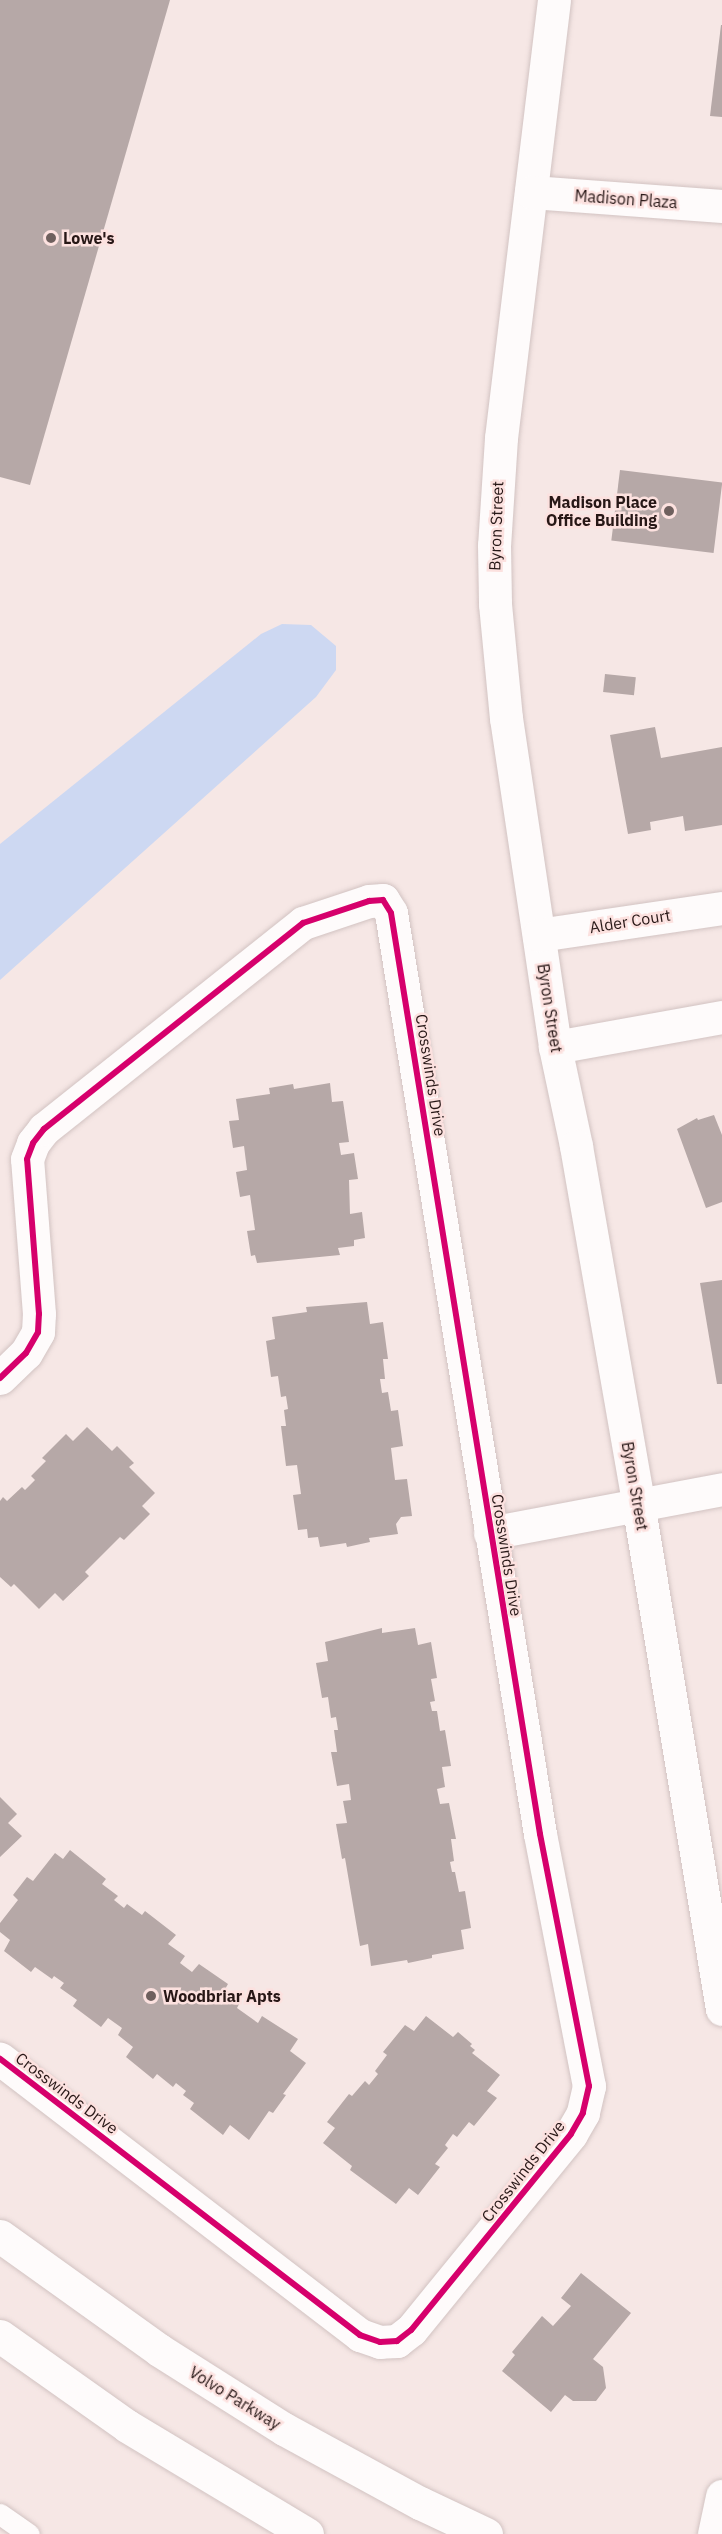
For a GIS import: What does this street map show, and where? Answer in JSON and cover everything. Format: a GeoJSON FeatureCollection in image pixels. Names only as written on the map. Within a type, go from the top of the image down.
{"type":"FeatureCollection","features":[{"type":"Feature","properties":{"kind":"street","name":"Byron Street"},"geometry":{"type":"LineString","coordinates":[[554,0],[501,438],[494,545],[495,604],[506,718],[555,1047],[578,1157],[718,1960],[722,2008]]}},
{"type":"Feature","properties":{"kind":"street","name":"Madison Plaza"},"geometry":{"type":"LineString","coordinates":[[531,192],[722,206]]}},
{"type":"Feature","properties":{"kind":"street","name":"Crosswinds Drive"},"geometry":{"type":"LineString","coordinates":[[0,1378],[26,1353],[38,1332],[39,1314],[27,1159],[33,1143],[44,1129],[303,923],[369,901],[383,900],[392,913],[540,1834],[589,2086],[583,2113],[572,2134],[411,2330],[397,2341],[380,2342],[360,2335],[0,2059]]}},
{"type":"Feature","properties":{"kind":"street","name":"Alder Court"},"geometry":{"type":"LineString","coordinates":[[539,935],[722,908]]}},
{"type":"Feature","properties":{"kind":"street"},"geometry":{"type":"LineString","coordinates":[[555,1047],[722,1017]]}},
{"type":"Feature","properties":{"kind":"street","name":"Crosswinds Drive"},"geometry":{"type":"LineString","coordinates":[[490,1533],[638,1503],[722,1489]]}},
{"type":"Feature","properties":{"kind":"street","name":"Volvo Parkway"},"geometry":{"type":"LineString","coordinates":[[0,2236],[33,2262],[159,2350],[284,2429],[420,2503],[486,2534]]}},
{"type":"Feature","properties":{"kind":"street"},"geometry":{"type":"LineString","coordinates":[[0,2336],[126,2426],[307,2534]]}},
{"type":"Feature","properties":{"kind":"street"},"geometry":{"type":"LineString","coordinates":[[714,2534],[722,2496]]}},
{"type":"Feature","properties":{"kind":"lane"},"geometry":{"type":"LineString","coordinates":[[0,2514],[28,2534]]}},
{"type":"Feature","properties":{"kind":"water"},"geometry":{"type":"Polygon","coordinates":[[[282,624],[311,625],[336,646],[336,670],[316,697],[0,980],[0,844],[261,634],[282,624]]]}},
{"type":"Feature","properties":{"kind":"building","name":"Lowe's"},"geometry":{"type":"Polygon","coordinates":[[[0,0],[170,0],[30,485],[0,477],[0,0]]]}},
{"type":"Feature","properties":{"kind":"building"},"geometry":{"type":"Polygon","coordinates":[[[722,25],[722,117],[710,116],[722,25]]]}},
{"type":"Feature","properties":{"kind":"building","name":"Madison Place Office Building"},"geometry":{"type":"Polygon","coordinates":[[[620,470],[722,483],[714,553],[611,540],[620,470]]]}},
{"type":"Feature","properties":{"kind":"building"},"geometry":{"type":"Polygon","coordinates":[[[605,674],[636,677],[634,695],[603,692],[605,674]]]}},
{"type":"Feature","properties":{"kind":"building"},"geometry":{"type":"Polygon","coordinates":[[[655,727],[661,758],[722,747],[722,825],[685,831],[683,816],[650,822],[651,830],[628,834],[610,735],[655,727]]]}},
{"type":"Feature","properties":{"kind":"building"},"geometry":{"type":"Polygon","coordinates":[[[330,1083],[332,1102],[343,1101],[349,1142],[339,1143],[341,1155],[354,1153],[358,1179],[349,1180],[350,1214],[362,1212],[365,1238],[354,1240],[354,1246],[338,1248],[340,1255],[257,1263],[255,1255],[251,1256],[247,1231],[255,1230],[250,1195],[240,1197],[236,1172],[247,1170],[244,1146],[233,1148],[229,1121],[239,1120],[236,1099],[270,1094],[269,1088],[293,1084],[294,1089],[330,1083]]]}},
{"type":"Feature","properties":{"kind":"building"},"geometry":{"type":"Polygon","coordinates":[[[714,1115],[722,1135],[722,1202],[706,1208],[677,1129],[697,1118],[698,1120],[714,1115]]]}},
{"type":"Feature","properties":{"kind":"building"},"geometry":{"type":"Polygon","coordinates":[[[722,1280],[722,1384],[717,1384],[700,1283],[722,1280]]]}},
{"type":"Feature","properties":{"kind":"building"},"geometry":{"type":"Polygon","coordinates":[[[367,1302],[370,1324],[383,1322],[388,1359],[383,1359],[385,1379],[380,1379],[382,1393],[388,1392],[391,1411],[398,1410],[403,1446],[391,1448],[395,1480],[407,1479],[412,1516],[401,1517],[396,1524],[398,1534],[369,1538],[370,1542],[347,1547],[346,1543],[320,1547],[318,1537],[308,1538],[307,1529],[298,1530],[293,1495],[301,1494],[297,1465],[286,1466],[281,1426],[286,1426],[284,1410],[288,1409],[286,1396],[281,1397],[278,1376],[271,1377],[266,1341],[275,1339],[272,1317],[307,1312],[306,1307],[367,1302]]]}},
{"type":"Feature","properties":{"kind":"building"},"geometry":{"type":"Polygon","coordinates":[[[87,1427],[112,1451],[117,1446],[134,1463],[129,1467],[155,1493],[142,1506],[150,1514],[124,1540],[120,1537],[85,1572],[89,1576],[63,1601],[55,1593],[39,1609],[14,1584],[11,1587],[0,1577],[0,1501],[3,1497],[7,1501],[22,1487],[25,1490],[35,1480],[31,1476],[46,1461],[42,1458],[66,1434],[73,1441],[87,1427]]]}},
{"type":"Feature","properties":{"kind":"building"},"geometry":{"type":"Polygon","coordinates":[[[382,1628],[382,1633],[415,1628],[418,1645],[431,1642],[437,1678],[431,1679],[435,1701],[430,1702],[432,1711],[437,1711],[440,1731],[445,1730],[451,1766],[442,1767],[445,1787],[437,1789],[440,1804],[449,1803],[456,1839],[451,1839],[454,1861],[450,1862],[452,1872],[455,1872],[459,1892],[465,1891],[471,1928],[461,1930],[464,1949],[432,1955],[432,1958],[408,1963],[407,1960],[371,1966],[368,1944],[360,1946],[345,1858],[342,1859],[336,1824],[347,1823],[343,1801],[351,1800],[349,1784],[337,1786],[331,1752],[337,1752],[334,1730],[338,1730],[336,1717],[331,1718],[328,1697],[322,1698],[316,1663],[328,1661],[325,1642],[382,1628]]]}},
{"type":"Feature","properties":{"kind":"building"},"geometry":{"type":"Polygon","coordinates":[[[0,1797],[17,1814],[8,1823],[22,1836],[0,1857],[0,1797]]]}},
{"type":"Feature","properties":{"kind":"building","name":"Woodbriar Apts"},"geometry":{"type":"Polygon","coordinates":[[[70,1850],[106,1879],[102,1884],[118,1896],[114,1900],[124,1908],[127,1904],[142,1915],[145,1911],[176,1935],[168,1944],[185,1956],[180,1963],[192,1972],[199,1964],[228,1984],[224,1991],[240,2002],[237,2008],[258,2023],[262,2016],[298,2039],[290,2051],[306,2063],[283,2094],[286,2095],[273,2113],[269,2111],[249,2140],[230,2125],[223,2135],[190,2109],[194,2103],[183,2095],[186,2091],[176,2083],[173,2087],[157,2074],[153,2079],[126,2057],[133,2047],[118,2035],[122,2028],[108,2018],[101,2027],[73,2006],[77,2000],[60,1988],[64,1983],[54,1976],[52,1979],[35,1967],[31,1972],[4,1951],[10,1940],[0,1932],[0,1923],[18,1900],[13,1895],[27,1877],[33,1881],[55,1853],[63,1859],[70,1850]]]}},
{"type":"Feature","properties":{"kind":"building"},"geometry":{"type":"Polygon","coordinates":[[[426,2016],[453,2037],[458,2032],[472,2044],[470,2046],[475,2050],[472,2053],[500,2075],[487,2091],[497,2098],[474,2126],[469,2122],[457,2137],[453,2134],[445,2145],[448,2148],[435,2164],[440,2167],[418,2195],[409,2188],[396,2204],[350,2170],[352,2166],[323,2143],[335,2128],[327,2122],[349,2094],[352,2096],[365,2081],[369,2085],[378,2074],[375,2071],[387,2055],[383,2052],[405,2025],[414,2031],[426,2016]]]}},
{"type":"Feature","properties":{"kind":"building"},"geometry":{"type":"Polygon","coordinates":[[[581,2273],[631,2313],[593,2359],[603,2367],[606,2388],[596,2401],[573,2401],[565,2395],[551,2412],[502,2371],[515,2355],[512,2352],[542,2316],[553,2326],[571,2306],[561,2298],[581,2273]]]}},
{"type":"Feature","properties":{"kind":"cycle path"},"geometry":{"type":"LineString","coordinates":[[0,1378],[26,1353],[38,1332],[39,1314],[27,1159],[33,1143],[44,1129],[303,923],[369,901],[383,900],[391,913],[540,1834],[589,2086],[583,2113],[571,2134],[411,2330],[397,2341],[380,2342],[360,2335],[0,2059]]}},
{"type":"Feature","properties":{"kind":"place","name":"Lowe's"},"geometry":{"type":"Point","coordinates":[51,238]}},
{"type":"Feature","properties":{"kind":"place","name":"Madison Place Office Building"},"geometry":{"type":"Point","coordinates":[669,511]}},
{"type":"Feature","properties":{"kind":"place","name":"Woodbriar Apts"},"geometry":{"type":"Point","coordinates":[151,1996]}}]}
